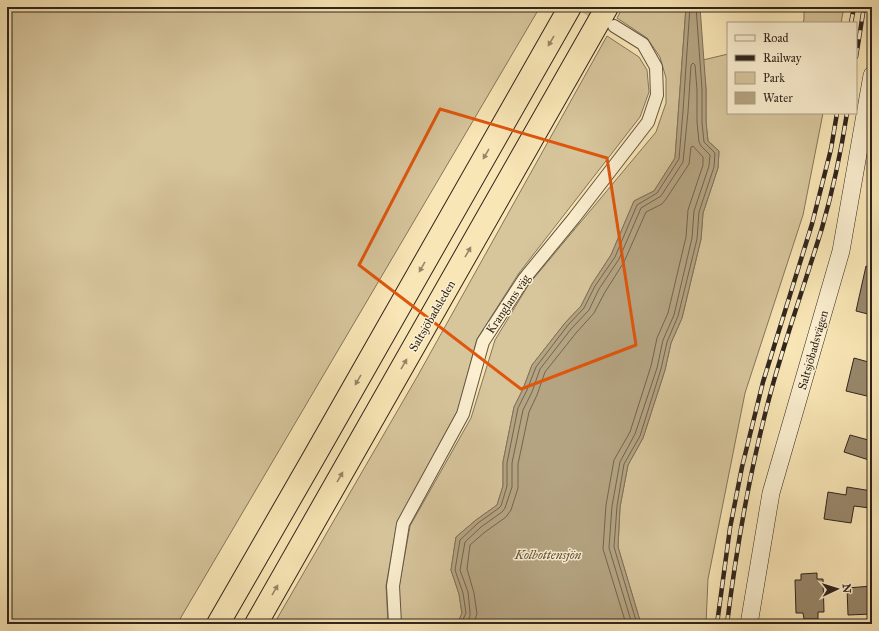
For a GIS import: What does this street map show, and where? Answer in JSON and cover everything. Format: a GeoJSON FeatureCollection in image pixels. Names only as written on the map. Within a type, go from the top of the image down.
{"type":"FeatureCollection","features":[{"type":"Feature","properties":{"kind":"highway"},"geometry":{"type":"LineString","coordinates":[[218,624],[570,7]]}},
{"type":"Feature","properties":{"kind":"highway","name":"Saltsjöbadsleden"},"geometry":{"type":"LineString","coordinates":[[256,624],[610,16]]}},
{"type":"Feature","properties":{"kind":"street","name":"Kranglans väg"},"geometry":{"type":"LineString","coordinates":[[395,624],[393,586],[403,524],[463,414],[483,342],[524,279],[574,218],[648,122],[657,95],[656,67],[643,44],[610,16]]}},
{"type":"Feature","properties":{"kind":"street","name":"Saltsjöbadsvägen"},"geometry":{"type":"LineString","coordinates":[[749,624],[771,493],[841,251],[872,74]]}},
{"type":"Feature","properties":{"kind":"highlighted area"},"geometry":{"type":"Polygon","coordinates":[[[440,109],[607,158],[636,345],[521,389],[359,265],[440,109]]]}},
{"type":"Feature","properties":{"kind":"green space"},"geometry":{"type":"Polygon","coordinates":[[[7,7],[540,7],[177,624],[7,624],[7,7]]]}},
{"type":"Feature","properties":{"kind":"green space"},"geometry":{"type":"Polygon","coordinates":[[[623,7],[686,7],[675,158],[654,191],[634,201],[611,255],[592,284],[581,306],[565,323],[532,365],[514,407],[503,462],[503,486],[497,505],[456,537],[451,570],[459,594],[462,614],[457,624],[401,624],[399,587],[410,526],[471,418],[495,340],[529,284],[656,132],[666,103],[666,78],[660,57],[647,38],[617,18],[623,7]]]}},
{"type":"Feature","properties":{"kind":"green space"},"geometry":{"type":"Polygon","coordinates":[[[804,7],[844,7],[841,22],[803,22],[804,7]]]}},
{"type":"Feature","properties":{"kind":"green space"},"geometry":{"type":"Polygon","coordinates":[[[607,36],[639,57],[647,70],[649,92],[640,117],[519,273],[477,339],[458,410],[397,523],[386,586],[388,624],[274,624],[417,377],[607,36]]]}},
{"type":"Feature","properties":{"kind":"green space"},"geometry":{"type":"Polygon","coordinates":[[[727,54],[727,114],[823,114],[803,215],[745,393],[708,579],[706,624],[641,624],[618,547],[620,507],[628,465],[643,438],[665,370],[671,343],[682,318],[701,239],[703,213],[718,168],[719,151],[708,141],[706,123],[706,89],[703,60],[727,54]]]}},
{"type":"Feature","properties":{"kind":"water","name":"Kolbottensjön"},"geometry":{"type":"Polygon","coordinates":[[[686,7],[700,7],[708,141],[719,151],[718,168],[703,213],[701,239],[682,318],[671,343],[665,370],[643,438],[628,465],[620,507],[618,547],[641,624],[457,624],[462,613],[459,594],[451,570],[456,537],[497,505],[503,486],[503,462],[514,407],[532,365],[565,323],[581,306],[592,284],[611,255],[634,201],[654,191],[675,158],[686,7]]]}},
{"type":"Feature","properties":{"kind":"building"},"geometry":{"type":"Polygon","coordinates":[[[866,266],[872,267],[872,315],[856,311],[866,266]]]}},
{"type":"Feature","properties":{"kind":"building"},"geometry":{"type":"Polygon","coordinates":[[[854,358],[872,363],[871,397],[846,391],[854,358]]]}},
{"type":"Feature","properties":{"kind":"building"},"geometry":{"type":"Polygon","coordinates":[[[850,435],[872,441],[872,461],[844,452],[850,435]]]}},
{"type":"Feature","properties":{"kind":"building"},"geometry":{"type":"Polygon","coordinates":[[[847,487],[872,491],[870,508],[854,506],[851,523],[824,519],[828,492],[846,495],[847,487]]]}},
{"type":"Feature","properties":{"kind":"building"},"geometry":{"type":"Polygon","coordinates":[[[817,573],[817,579],[823,579],[824,612],[818,612],[818,619],[804,619],[803,613],[796,613],[795,580],[801,580],[801,574],[817,573]]]}},
{"type":"Feature","properties":{"kind":"building"},"geometry":{"type":"Polygon","coordinates":[[[872,586],[872,614],[848,615],[847,588],[872,586]]]}},
{"type":"Feature","properties":{"kind":"tunnel"},"geometry":{"type":"LineString","coordinates":[[585,7],[605,20]]}},
{"type":"Feature","properties":{"kind":"railway"},"geometry":{"type":"LineString","coordinates":[[851,22],[854,7]]}},
{"type":"Feature","properties":{"kind":"railway"},"geometry":{"type":"LineString","coordinates":[[857,51],[864,7]]}},
{"type":"Feature","properties":{"kind":"railway"},"geometry":{"type":"LineString","coordinates":[[717,624],[730,528],[742,467],[763,382],[812,224],[831,149],[837,114]]}},
{"type":"Feature","properties":{"kind":"railway"},"geometry":{"type":"LineString","coordinates":[[727,624],[740,533],[758,443],[779,364],[826,214],[847,114]]}}]}
